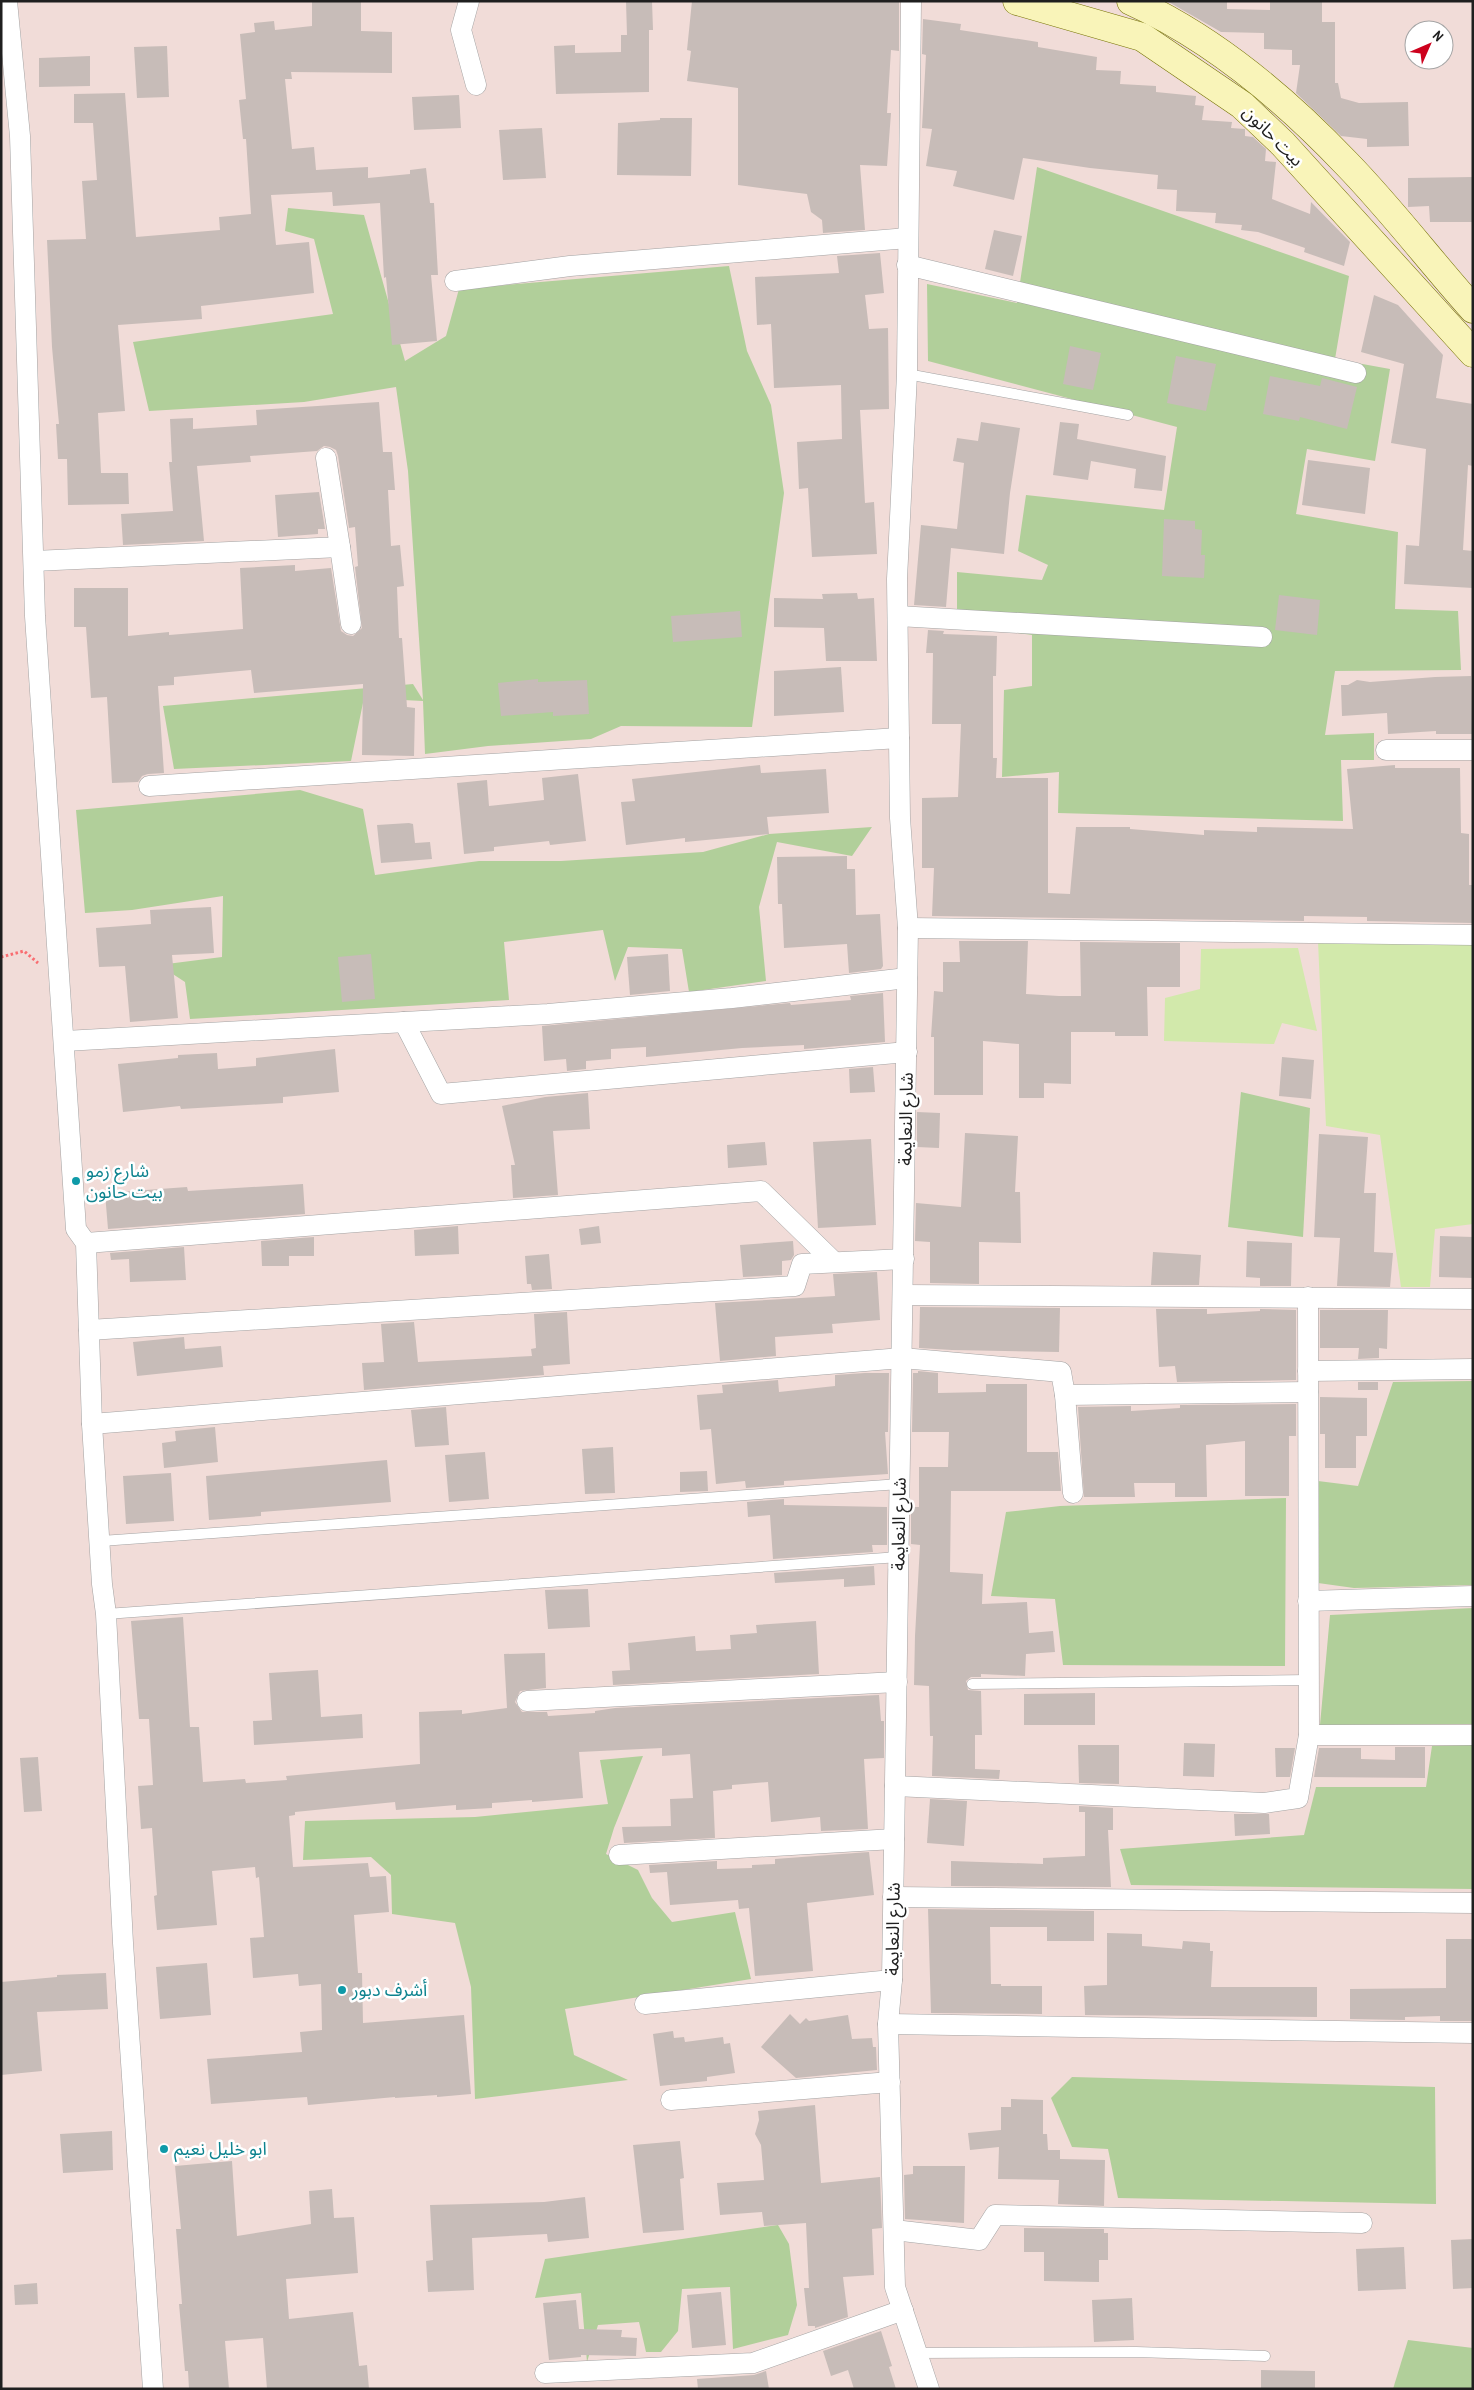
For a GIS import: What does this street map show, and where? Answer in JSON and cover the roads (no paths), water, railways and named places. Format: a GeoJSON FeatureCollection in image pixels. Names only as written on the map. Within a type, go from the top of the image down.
{"type":"FeatureCollection","features":[{"type":"Feature","properties":{"kind":"main road","name":"بيت حانون"},"geometry":{"type":"LineString","coordinates":[[1017,1],[1142,37],[1242,105],[1283,144],[1473,353]]}},
{"type":"Feature","properties":{"kind":"main road"},"geometry":{"type":"LineString","coordinates":[[1126,1],[1126,32]]}},
{"type":"Feature","properties":{"kind":"main road","name":"بيت حانون"},"geometry":{"type":"LineString","coordinates":[[1131,1],[1154,12],[1220,52],[1277,96],[1346,163],[1473,309]]}},
{"type":"Feature","properties":{"kind":"street"},"geometry":{"type":"LineString","coordinates":[[8,1],[20,136],[35,616],[65,1041],[76,1229],[86,1242],[92,1424],[101,1541],[102,1584],[106,1614],[123,1943],[153,2389]]}},
{"type":"Feature","properties":{"kind":"street"},"geometry":{"type":"LineString","coordinates":[[469,1],[461,30],[476,85]]}},
{"type":"Feature","properties":{"kind":"street","name":"شارع النعايمة"},"geometry":{"type":"LineString","coordinates":[[911,1],[907,374],[897,579],[900,818],[908,928],[907,1052],[892,1980],[888,2024],[895,2287],[929,2389]]}},
{"type":"Feature","properties":{"kind":"street"},"geometry":{"type":"LineString","coordinates":[[455,281],[570,266],[908,238]]}},
{"type":"Feature","properties":{"kind":"street"},"geometry":{"type":"LineString","coordinates":[[907,265],[1356,373]]}},
{"type":"Feature","properties":{"kind":"street"},"geometry":{"type":"LineString","coordinates":[[326,458],[351,624]]}},
{"type":"Feature","properties":{"kind":"street"},"geometry":{"type":"LineString","coordinates":[[34,560],[340,547]]}},
{"type":"Feature","properties":{"kind":"street"},"geometry":{"type":"LineString","coordinates":[[898,616],[1262,636]]}},
{"type":"Feature","properties":{"kind":"street"},"geometry":{"type":"LineString","coordinates":[[149,786],[899,738]]}},
{"type":"Feature","properties":{"kind":"street"},"geometry":{"type":"LineString","coordinates":[[1386,750],[1473,750]]}},
{"type":"Feature","properties":{"kind":"street"},"geometry":{"type":"LineString","coordinates":[[908,928],[1473,935]]}},
{"type":"Feature","properties":{"kind":"street"},"geometry":{"type":"LineString","coordinates":[[65,1041],[548,1014],[732,998],[907,978]]}},
{"type":"Feature","properties":{"kind":"street"},"geometry":{"type":"LineString","coordinates":[[404,1022],[441,1094],[907,1052]]}},
{"type":"Feature","properties":{"kind":"street"},"geometry":{"type":"LineString","coordinates":[[86,1242],[761,1191],[834,1262]]}},
{"type":"Feature","properties":{"kind":"street"},"geometry":{"type":"LineString","coordinates":[[89,1330],[795,1286],[802,1264],[904,1259]]}},
{"type":"Feature","properties":{"kind":"street"},"geometry":{"type":"LineString","coordinates":[[903,1294],[1473,1299]]}},
{"type":"Feature","properties":{"kind":"street"},"geometry":{"type":"LineString","coordinates":[[895,1786],[1264,1803],[1298,1798],[1309,1736],[1308,1297]]}},
{"type":"Feature","properties":{"kind":"street"},"geometry":{"type":"LineString","coordinates":[[92,1424],[902,1358],[1060,1372],[1065,1395],[1073,1493]]}},
{"type":"Feature","properties":{"kind":"street"},"geometry":{"type":"LineString","coordinates":[[1308,1371],[1473,1369]]}},
{"type":"Feature","properties":{"kind":"street"},"geometry":{"type":"LineString","coordinates":[[1065,1395],[1308,1392]]}},
{"type":"Feature","properties":{"kind":"street"},"geometry":{"type":"LineString","coordinates":[[1308,1601],[1473,1596]]}},
{"type":"Feature","properties":{"kind":"street"},"geometry":{"type":"LineString","coordinates":[[527,1702],[897,1682]]}},
{"type":"Feature","properties":{"kind":"street"},"geometry":{"type":"LineString","coordinates":[[1309,1736],[1473,1735]]}},
{"type":"Feature","properties":{"kind":"street"},"geometry":{"type":"LineString","coordinates":[[619,1855],[894,1839]]}},
{"type":"Feature","properties":{"kind":"street"},"geometry":{"type":"LineString","coordinates":[[893,1897],[1473,1903]]}},
{"type":"Feature","properties":{"kind":"street"},"geometry":{"type":"LineString","coordinates":[[645,2004],[892,1980]]}},
{"type":"Feature","properties":{"kind":"street"},"geometry":{"type":"LineString","coordinates":[[888,2024],[1473,2033]]}},
{"type":"Feature","properties":{"kind":"street"},"geometry":{"type":"LineString","coordinates":[[670,2100],[890,2082]]}},
{"type":"Feature","properties":{"kind":"street"},"geometry":{"type":"LineString","coordinates":[[894,2230],[979,2240],[995,2216],[1362,2223]]}},
{"type":"Feature","properties":{"kind":"street"},"geometry":{"type":"LineString","coordinates":[[545,2373],[753,2363],[903,2310]]}},
{"type":"Feature","properties":{"kind":"lane"},"geometry":{"type":"LineString","coordinates":[[907,374],[1128,415]]}},
{"type":"Feature","properties":{"kind":"lane"},"geometry":{"type":"LineString","coordinates":[[101,1541],[900,1484]]}},
{"type":"Feature","properties":{"kind":"lane"},"geometry":{"type":"LineString","coordinates":[[106,1614],[899,1557]]}},
{"type":"Feature","properties":{"kind":"lane"},"geometry":{"type":"LineString","coordinates":[[972,1684],[1309,1680]]}},
{"type":"Feature","properties":{"kind":"lane"},"geometry":{"type":"LineString","coordinates":[[917,2353],[1136,2352],[1265,2356]]}},
{"type":"Feature","properties":{"kind":"place","name":"شارع زمو بيت حانون"},"geometry":{"type":"Point","coordinates":[76,1181]}},
{"type":"Feature","properties":{"kind":"place","name":"أشرف دبور"},"geometry":{"type":"Point","coordinates":[342,1990]}},
{"type":"Feature","properties":{"kind":"place","name":"ابو خليل نعيم"},"geometry":{"type":"Point","coordinates":[164,2149]}}]}
